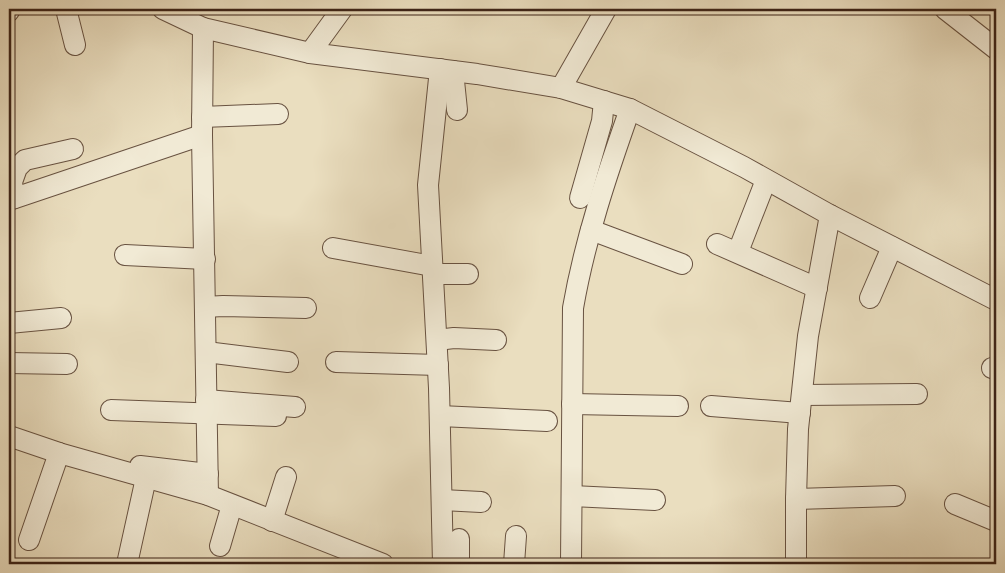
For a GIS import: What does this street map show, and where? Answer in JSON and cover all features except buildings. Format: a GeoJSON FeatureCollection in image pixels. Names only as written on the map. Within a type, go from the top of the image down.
{"type":"FeatureCollection","features":[{"type":"Feature","properties":{"kind":"street"},"geometry":{"type":"LineString","coordinates":[[66,9],[75,45]]}},
{"type":"Feature","properties":{"kind":"street"},"geometry":{"type":"LineString","coordinates":[[162,9],[203,28],[310,53],[446,70],[561,88],[630,109],[996,300]]}},
{"type":"Feature","properties":{"kind":"street"},"geometry":{"type":"LineString","coordinates":[[310,53],[342,9]]}},
{"type":"Feature","properties":{"kind":"street"},"geometry":{"type":"LineString","coordinates":[[561,88],[606,9]]}},
{"type":"Feature","properties":{"kind":"street"},"geometry":{"type":"LineString","coordinates":[[944,9],[996,49]]}},
{"type":"Feature","properties":{"kind":"street"},"geometry":{"type":"LineString","coordinates":[[203,28],[202,126],[208,495]]}},
{"type":"Feature","properties":{"kind":"street"},"geometry":{"type":"LineString","coordinates":[[446,70],[458,110]]}},
{"type":"Feature","properties":{"kind":"street"},"geometry":{"type":"LineString","coordinates":[[443,564],[438,365],[428,186],[446,70]]}},
{"type":"Feature","properties":{"kind":"street"},"geometry":{"type":"LineString","coordinates":[[580,198],[602,121],[604,101]]}},
{"type":"Feature","properties":{"kind":"street"},"geometry":{"type":"LineString","coordinates":[[571,564],[573,308],[579,272],[604,181],[630,109]]}},
{"type":"Feature","properties":{"kind":"street"},"geometry":{"type":"LineString","coordinates":[[73,149],[25,160],[17,168],[12,182],[11,199],[202,126],[278,114]]}},
{"type":"Feature","properties":{"kind":"street"},"geometry":{"type":"LineString","coordinates":[[741,244],[766,180]]}},
{"type":"Feature","properties":{"kind":"street"},"geometry":{"type":"LineString","coordinates":[[796,564],[796,499],[801,404],[808,336],[830,215]]}},
{"type":"Feature","properties":{"kind":"street"},"geometry":{"type":"LineString","coordinates":[[591,230],[682,264]]}},
{"type":"Feature","properties":{"kind":"street"},"geometry":{"type":"LineString","coordinates":[[717,244],[816,288]]}},
{"type":"Feature","properties":{"kind":"street"},"geometry":{"type":"LineString","coordinates":[[870,298],[892,247]]}},
{"type":"Feature","properties":{"kind":"street"},"geometry":{"type":"LineString","coordinates":[[333,248],[433,270],[468,274]]}},
{"type":"Feature","properties":{"kind":"street"},"geometry":{"type":"LineString","coordinates":[[125,255],[205,259]]}},
{"type":"Feature","properties":{"kind":"street"},"geometry":{"type":"LineString","coordinates":[[205,307],[306,308]]}},
{"type":"Feature","properties":{"kind":"street"},"geometry":{"type":"LineString","coordinates":[[9,323],[61,318]]}},
{"type":"Feature","properties":{"kind":"street"},"geometry":{"type":"LineString","coordinates":[[437,340],[454,338],[496,340]]}},
{"type":"Feature","properties":{"kind":"street"},"geometry":{"type":"LineString","coordinates":[[206,352],[288,362]]}},
{"type":"Feature","properties":{"kind":"street"},"geometry":{"type":"LineString","coordinates":[[9,362],[67,364]]}},
{"type":"Feature","properties":{"kind":"street"},"geometry":{"type":"LineString","coordinates":[[336,362],[438,365]]}},
{"type":"Feature","properties":{"kind":"street"},"geometry":{"type":"LineString","coordinates":[[711,406],[801,404],[917,394]]}},
{"type":"Feature","properties":{"kind":"street"},"geometry":{"type":"LineString","coordinates":[[572,399],[678,399]]}},
{"type":"Feature","properties":{"kind":"street"},"geometry":{"type":"LineString","coordinates":[[206,407],[276,416]]}},
{"type":"Feature","properties":{"kind":"street"},"geometry":{"type":"LineString","coordinates":[[111,410],[295,407]]}},
{"type":"Feature","properties":{"kind":"street"},"geometry":{"type":"LineString","coordinates":[[440,416],[547,421]]}},
{"type":"Feature","properties":{"kind":"street"},"geometry":{"type":"LineString","coordinates":[[9,436],[59,453],[208,495],[378,563]]}},
{"type":"Feature","properties":{"kind":"street"},"geometry":{"type":"LineString","coordinates":[[30,540],[59,453]]}},
{"type":"Feature","properties":{"kind":"street"},"geometry":{"type":"LineString","coordinates":[[114,463],[208,474]]}},
{"type":"Feature","properties":{"kind":"street"},"geometry":{"type":"LineString","coordinates":[[272,520],[286,477]]}},
{"type":"Feature","properties":{"kind":"street"},"geometry":{"type":"LineString","coordinates":[[127,564],[146,478]]}},
{"type":"Feature","properties":{"kind":"street"},"geometry":{"type":"LineString","coordinates":[[572,496],[655,500]]}},
{"type":"Feature","properties":{"kind":"street"},"geometry":{"type":"LineString","coordinates":[[796,499],[895,496]]}},
{"type":"Feature","properties":{"kind":"street"},"geometry":{"type":"LineString","coordinates":[[442,500],[481,502]]}},
{"type":"Feature","properties":{"kind":"street"},"geometry":{"type":"LineString","coordinates":[[955,504],[996,521]]}},
{"type":"Feature","properties":{"kind":"street"},"geometry":{"type":"LineString","coordinates":[[220,546],[232,505]]}},
{"type":"Feature","properties":{"kind":"street"},"geometry":{"type":"LineString","coordinates":[[514,564],[516,536]]}},
{"type":"Feature","properties":{"kind":"street"},"geometry":{"type":"LineString","coordinates":[[459,539],[459,564]]}}]}
